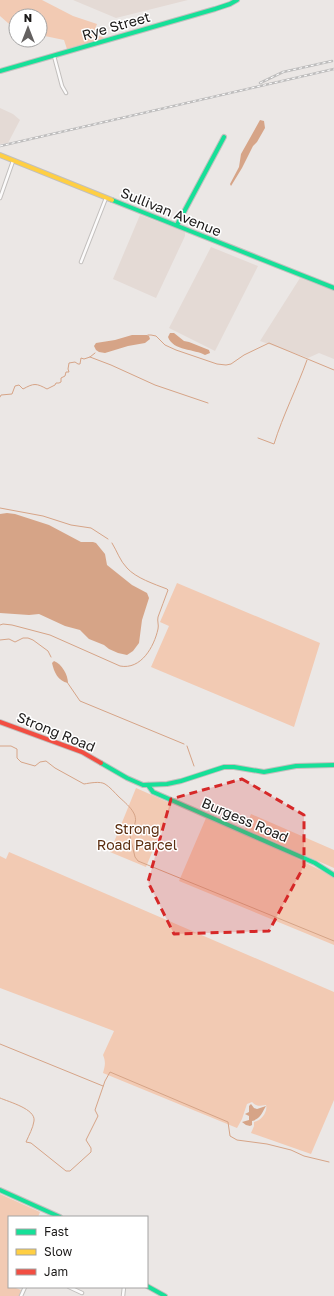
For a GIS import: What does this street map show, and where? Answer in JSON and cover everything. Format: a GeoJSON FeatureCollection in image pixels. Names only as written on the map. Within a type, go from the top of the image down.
{"type":"FeatureCollection","features":[{"type":"Feature","properties":{"kind":"street","name":"Rye Street"},"geometry":{"type":"LineString","coordinates":[[0,71],[215,9],[237,0]]}},
{"type":"Feature","properties":{"kind":"street"},"geometry":{"type":"LineString","coordinates":[[54,56],[62,86],[66,93]]}},
{"type":"Feature","properties":{"kind":"street"},"geometry":{"type":"LineString","coordinates":[[177,225],[224,137]]}},
{"type":"Feature","properties":{"kind":"street","name":"Sullivan Avenue"},"geometry":{"type":"LineString","coordinates":[[0,155],[334,288]]}},
{"type":"Feature","properties":{"kind":"street"},"geometry":{"type":"LineString","coordinates":[[0,198],[14,161]]}},
{"type":"Feature","properties":{"kind":"street"},"geometry":{"type":"LineString","coordinates":[[81,262],[106,198]]}},
{"type":"Feature","properties":{"kind":"street","name":"Strong Road"},"geometry":{"type":"LineString","coordinates":[[0,722],[88,754],[137,782],[148,785],[168,784],[181,781],[224,767],[234,766],[264,772],[296,766],[334,765]]}},
{"type":"Feature","properties":{"kind":"street","name":"Burgess Road"},"geometry":{"type":"LineString","coordinates":[[148,785],[153,792],[315,863],[334,875]]}},
{"type":"Feature","properties":{"kind":"street"},"geometry":{"type":"LineString","coordinates":[[0,1190],[58,1216]]}},
{"type":"Feature","properties":{"kind":"street"},"geometry":{"type":"LineString","coordinates":[[148,1287],[165,1296]]}},
{"type":"Feature","properties":{"kind":"street"},"geometry":{"type":"LineString","coordinates":[[71,1288],[82,1293]]}},
{"type":"Feature","properties":{"kind":"highlighted area"},"geometry":{"type":"Polygon","coordinates":[[[242,779],[304,815],[304,866],[269,931],[174,934],[148,882],[171,799],[242,779]]]}},
{"type":"Feature","properties":{"kind":"shaded area"},"geometry":{"type":"Polygon","coordinates":[[[73,0],[188,0],[116,18],[73,0]]]}},
{"type":"Feature","properties":{"kind":"shaded area"},"geometry":{"type":"Polygon","coordinates":[[[0,108],[13,114],[20,120],[8,143],[0,144],[0,108]]]}},
{"type":"Feature","properties":{"kind":"shaded area"},"geometry":{"type":"Polygon","coordinates":[[[260,120],[264,121],[265,128],[253,146],[231,186],[230,184],[239,167],[241,154],[260,120]]]}},
{"type":"Feature","properties":{"kind":"shaded area"},"geometry":{"type":"Polygon","coordinates":[[[140,215],[185,232],[185,236],[156,298],[113,279],[140,215]]]}},
{"type":"Feature","properties":{"kind":"shaded area"},"geometry":{"type":"Polygon","coordinates":[[[211,247],[258,266],[215,351],[169,328],[211,247]]]}},
{"type":"Feature","properties":{"kind":"shaded area"},"geometry":{"type":"Polygon","coordinates":[[[300,278],[334,291],[334,359],[319,353],[308,358],[260,341],[300,278]]]}},
{"type":"Feature","properties":{"kind":"shaded area"},"geometry":{"type":"Polygon","coordinates":[[[170,333],[174,333],[184,341],[209,350],[210,353],[205,355],[174,345],[168,337],[170,333]]]}},
{"type":"Feature","properties":{"kind":"shaded area"},"geometry":{"type":"Polygon","coordinates":[[[132,335],[147,335],[150,339],[145,343],[128,346],[105,353],[99,352],[94,346],[96,343],[132,335]]]}},
{"type":"Feature","properties":{"kind":"shaded area"},"geometry":{"type":"Polygon","coordinates":[[[0,514],[15,514],[49,525],[81,542],[96,543],[105,554],[107,565],[132,585],[147,593],[149,598],[142,620],[139,643],[133,651],[127,655],[118,653],[89,639],[80,630],[65,626],[39,614],[29,615],[0,613],[0,514]]]}},
{"type":"Feature","properties":{"kind":"shaded area"},"geometry":{"type":"Polygon","coordinates":[[[54,661],[57,662],[64,670],[68,683],[57,676],[52,663],[54,661]]]}},
{"type":"Feature","properties":{"kind":"shaded area"},"geometry":{"type":"Polygon","coordinates":[[[251,1104],[257,1109],[266,1106],[259,1117],[252,1121],[252,1125],[250,1126],[242,1122],[249,1120],[249,1116],[245,1114],[249,1112],[249,1106],[251,1104]]]}},
{"type":"Feature","properties":{"kind":"green space"},"geometry":{"type":"Polygon","coordinates":[[[0,0],[42,0],[73,16],[97,24],[93,34],[105,38],[67,49],[64,40],[48,37],[48,8],[8,8],[8,23],[0,16],[0,0]]]}},
{"type":"Feature","properties":{"kind":"green space"},"geometry":{"type":"Polygon","coordinates":[[[177,583],[320,643],[294,727],[151,667],[169,626],[160,622],[177,583]]]}},
{"type":"Feature","properties":{"kind":"green space","name":"Strong Road Parcel"},"geometry":{"type":"Polygon","coordinates":[[[136,788],[172,804],[146,867],[110,852],[136,788]]]}},
{"type":"Feature","properties":{"kind":"green space"},"geometry":{"type":"Polygon","coordinates":[[[251,814],[334,850],[334,868],[245,829],[251,814]]]}},
{"type":"Feature","properties":{"kind":"green space"},"geometry":{"type":"Polygon","coordinates":[[[206,818],[280,850],[334,877],[334,945],[179,881],[206,818]]]}},
{"type":"Feature","properties":{"kind":"green space"},"geometry":{"type":"Polygon","coordinates":[[[9,852],[334,992],[334,1100],[311,1154],[251,1133],[254,1122],[259,1120],[265,1113],[266,1105],[258,1106],[252,1102],[247,1104],[237,1128],[103,1073],[105,1060],[103,1055],[114,1031],[0,988],[0,856],[6,859],[9,852]]]}},
{"type":"Feature","properties":{"kind":"green space"},"geometry":{"type":"Polygon","coordinates":[[[0,1194],[40,1212],[38,1216],[8,1216],[8,1288],[21,1290],[19,1296],[0,1296],[0,1194]]]}},
{"type":"Feature","properties":{"kind":"waterway"},"geometry":{"type":"LineString","coordinates":[[148,335],[156,336],[165,345],[176,350],[217,364],[231,364],[244,355],[269,343],[334,370]]}},
{"type":"Feature","properties":{"kind":"waterway"},"geometry":{"type":"LineString","coordinates":[[0,397],[1,395],[12,394],[15,386],[19,385],[23,389],[35,384],[47,389],[56,383],[61,382],[61,378],[65,376],[66,372],[69,372],[69,363],[75,362],[80,364],[81,358],[84,359],[90,357],[95,353]]}},
{"type":"Feature","properties":{"kind":"waterway"},"geometry":{"type":"LineString","coordinates":[[90,357],[155,385],[208,403]]}},
{"type":"Feature","properties":{"kind":"waterway"},"geometry":{"type":"LineString","coordinates":[[258,438],[274,444],[307,360]]}},
{"type":"Feature","properties":{"kind":"waterway"},"geometry":{"type":"LineString","coordinates":[[0,508],[43,516],[71,525],[91,528],[108,539]]}},
{"type":"Feature","properties":{"kind":"waterway"},"geometry":{"type":"LineString","coordinates":[[0,625],[12,625],[50,635],[120,666],[127,666],[140,661],[150,650],[156,636],[158,629],[158,617],[168,590],[131,572],[122,562],[112,543]]}},
{"type":"Feature","properties":{"kind":"waterway"},"geometry":{"type":"LineString","coordinates":[[0,640],[9,639],[15,642],[23,638],[28,638],[48,651],[51,657]]}},
{"type":"Feature","properties":{"kind":"waterway"},"geometry":{"type":"LineString","coordinates":[[67,682],[80,701],[184,744]]}},
{"type":"Feature","properties":{"kind":"waterway"},"geometry":{"type":"LineString","coordinates":[[0,746],[11,746],[17,749],[17,758],[21,762],[35,766],[40,762],[46,761],[55,768],[84,784],[95,782],[105,784],[109,787],[134,813],[135,822],[129,832],[135,857],[138,861],[334,941]]}},
{"type":"Feature","properties":{"kind":"waterway"},"geometry":{"type":"LineString","coordinates":[[187,746],[194,766]]}},
{"type":"Feature","properties":{"kind":"waterway"},"geometry":{"type":"LineString","coordinates":[[0,1044],[103,1086]]}},
{"type":"Feature","properties":{"kind":"waterway"},"geometry":{"type":"LineString","coordinates":[[0,1098],[21,1106],[31,1113],[34,1121],[26,1142],[31,1143],[66,1171],[70,1171],[91,1152],[91,1148],[86,1140],[98,1116],[95,1110],[105,1081],[110,1072],[228,1122],[230,1136],[237,1140],[267,1144],[291,1150],[304,1156],[329,1162]]}},
{"type":"Feature","properties":{"kind":"railway"},"geometry":{"type":"LineString","coordinates":[[260,83],[283,72],[332,61]]}},
{"type":"Feature","properties":{"kind":"railway"},"geometry":{"type":"LineString","coordinates":[[0,146],[334,69]]}},
{"type":"Feature","properties":{"kind":"traffic: fast"},"geometry":{"type":"LineString","coordinates":[[0,71],[215,9],[237,0]]}},
{"type":"Feature","properties":{"kind":"traffic: fast"},"geometry":{"type":"LineString","coordinates":[[177,225],[224,137]]}},
{"type":"Feature","properties":{"kind":"traffic: fast"},"geometry":{"type":"LineString","coordinates":[[112,200],[334,288]]}},
{"type":"Feature","properties":{"kind":"traffic: fast"},"geometry":{"type":"LineString","coordinates":[[101,763],[127,778],[143,785],[167,784],[181,781],[224,767],[234,767],[264,772],[296,766],[334,765]]}},
{"type":"Feature","properties":{"kind":"traffic: fast"},"geometry":{"type":"LineString","coordinates":[[148,785],[153,792],[315,863],[334,875]]}},
{"type":"Feature","properties":{"kind":"traffic: fast"},"geometry":{"type":"LineString","coordinates":[[0,1190],[58,1216]]}},
{"type":"Feature","properties":{"kind":"traffic: fast"},"geometry":{"type":"LineString","coordinates":[[148,1287],[165,1296]]}},
{"type":"Feature","properties":{"kind":"traffic: slow"},"geometry":{"type":"LineString","coordinates":[[0,155],[112,200]]}},
{"type":"Feature","properties":{"kind":"traffic: jam"},"geometry":{"type":"LineString","coordinates":[[0,722],[82,752],[101,763]]}}]}
